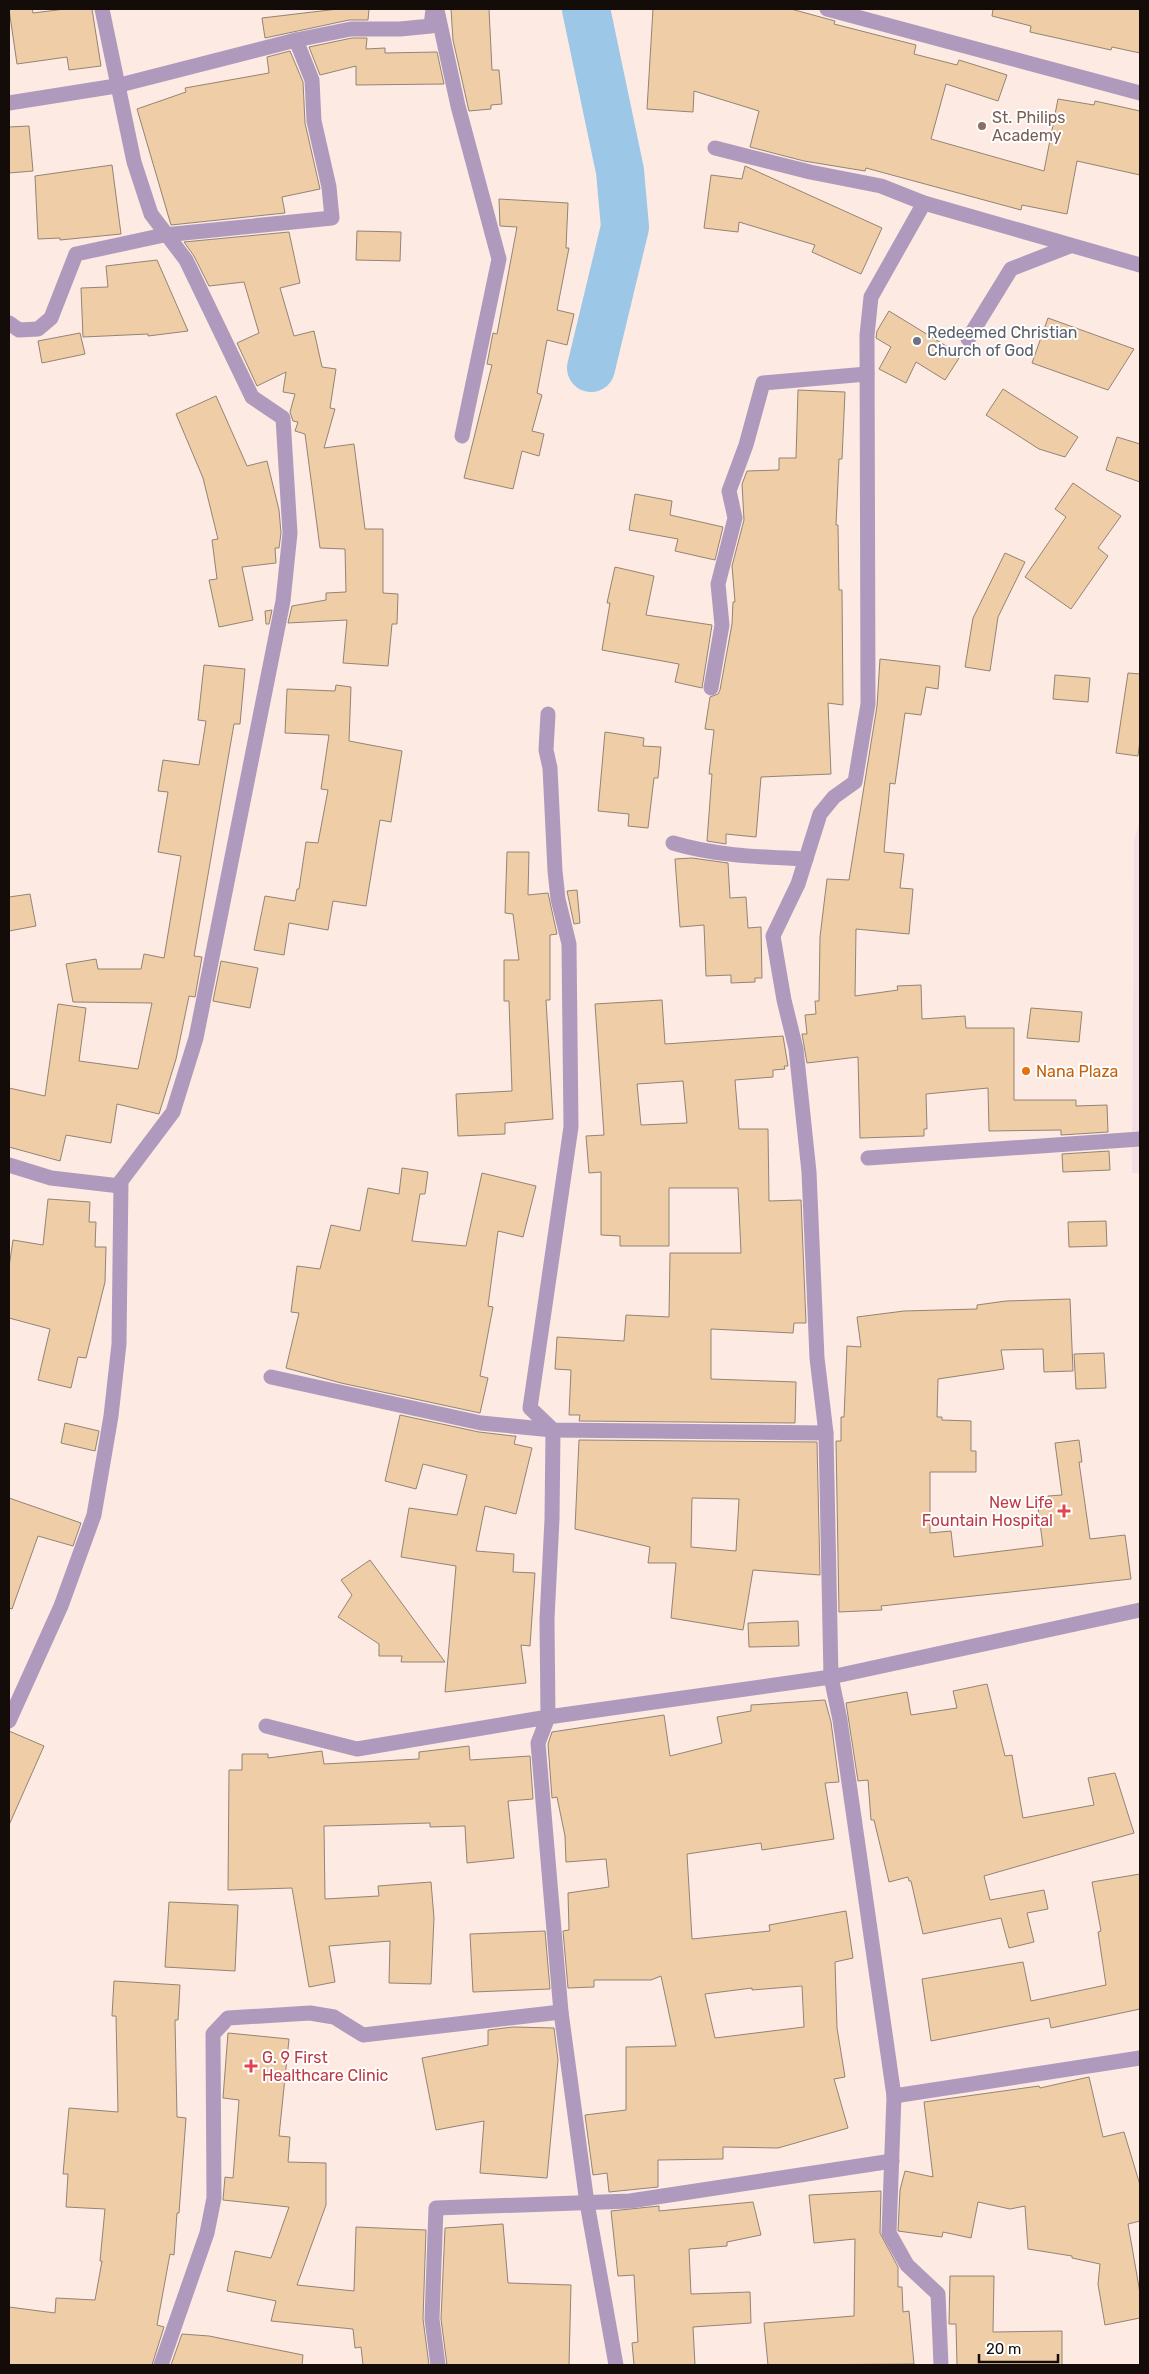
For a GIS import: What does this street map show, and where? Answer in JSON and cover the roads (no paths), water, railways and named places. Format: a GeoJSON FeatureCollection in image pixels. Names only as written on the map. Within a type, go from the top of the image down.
{"type":"FeatureCollection","features":[{"type":"Feature","properties":{"kind":"street"},"geometry":{"type":"LineString","coordinates":[[9,1164],[51,1178],[120,1186],[121,1181],[173,1112],[196,1038],[283,601],[290,533],[283,418],[252,398],[186,260],[164,235],[151,214],[134,162],[116,86],[102,9]]}},
{"type":"Feature","properties":{"kind":"street"},"geometry":{"type":"LineString","coordinates":[[9,103],[116,86],[296,40],[351,29],[400,29],[431,26],[435,9]]}},
{"type":"Feature","properties":{"kind":"street"},"geometry":{"type":"LineString","coordinates":[[435,9],[458,106],[500,259],[462,436]]}},
{"type":"Feature","properties":{"kind":"street"},"geometry":{"type":"LineString","coordinates":[[827,9],[1140,94]]}},
{"type":"Feature","properties":{"kind":"street"},"geometry":{"type":"LineString","coordinates":[[9,323],[19,330],[38,329],[51,318],[76,254],[164,235],[332,218],[329,187],[314,121],[312,80],[296,40]]}},
{"type":"Feature","properties":{"kind":"street"},"geometry":{"type":"LineString","coordinates":[[715,148],[810,172],[882,186],[924,203],[1140,265]]}},
{"type":"Feature","properties":{"kind":"street"},"geometry":{"type":"LineString","coordinates":[[924,203],[871,297],[867,335],[868,704],[855,782],[834,797],[820,814],[798,884],[773,936],[784,1000],[789,1013],[796,1049],[809,1172],[817,1358],[826,1433],[831,1677],[840,1720],[894,2096],[889,2234],[907,2264],[938,2294],[941,2365]]}},
{"type":"Feature","properties":{"kind":"street"},"geometry":{"type":"LineString","coordinates":[[968,339],[1011,269],[1070,246]]}},
{"type":"Feature","properties":{"kind":"street"},"geometry":{"type":"LineString","coordinates":[[711,688],[722,625],[718,584],[735,518],[729,491],[746,445],[763,382],[867,374]]}},
{"type":"Feature","properties":{"kind":"street"},"geometry":{"type":"LineString","coordinates":[[548,714],[546,750],[550,768],[555,871],[558,899],[569,944],[571,1128],[530,1408],[553,1430],[552,1519],[547,1619],[548,1717],[538,1743],[561,2012],[586,2203],[616,2365]]}},
{"type":"Feature","properties":{"kind":"street"},"geometry":{"type":"LineString","coordinates":[[673,843],[693,849],[739,856],[806,859]]}},
{"type":"Feature","properties":{"kind":"street"},"geometry":{"type":"LineString","coordinates":[[868,1158],[1140,1139]]}},
{"type":"Feature","properties":{"kind":"street"},"geometry":{"type":"LineString","coordinates":[[9,1721],[61,1606],[94,1515],[112,1416],[120,1344],[121,1181]]}},
{"type":"Feature","properties":{"kind":"street"},"geometry":{"type":"LineString","coordinates":[[271,1377],[481,1423],[553,1430],[826,1433]]}},
{"type":"Feature","properties":{"kind":"street"},"geometry":{"type":"LineString","coordinates":[[266,1726],[357,1750],[548,1717],[831,1677],[1140,1610]]}},
{"type":"Feature","properties":{"kind":"street"},"geometry":{"type":"LineString","coordinates":[[161,2365],[207,2233],[214,2198],[213,2034],[228,2018],[310,2013],[334,2018],[363,2035],[561,2012]]}},
{"type":"Feature","properties":{"kind":"street"},"geometry":{"type":"LineString","coordinates":[[894,2096],[1140,2058]]}},
{"type":"Feature","properties":{"kind":"street"},"geometry":{"type":"LineString","coordinates":[[438,2365],[432,2319],[436,2208],[630,2201],[892,2161]]}},
{"type":"Feature","properties":{"kind":"waterway"},"geometry":{"type":"LineString","coordinates":[[586,9],[620,171],[625,227],[591,368]]}},
{"type":"Feature","properties":{"kind":"place","name":"St. Philips Academy"},"geometry":{"type":"Point","coordinates":[982,126]}},
{"type":"Feature","properties":{"kind":"place","name":"Redeemed Christian Church of God"},"geometry":{"type":"Point","coordinates":[917,341]}},
{"type":"Feature","properties":{"kind":"place","name":"Nana Plaza"},"geometry":{"type":"Point","coordinates":[1026,1071]}},
{"type":"Feature","properties":{"kind":"place","name":"New Life Fountain Hospital"},"geometry":{"type":"Point","coordinates":[1064,1511]}},
{"type":"Feature","properties":{"kind":"place","name":"G. 9 First Healthcare Clinic"},"geometry":{"type":"Point","coordinates":[251,2066]}}]}
